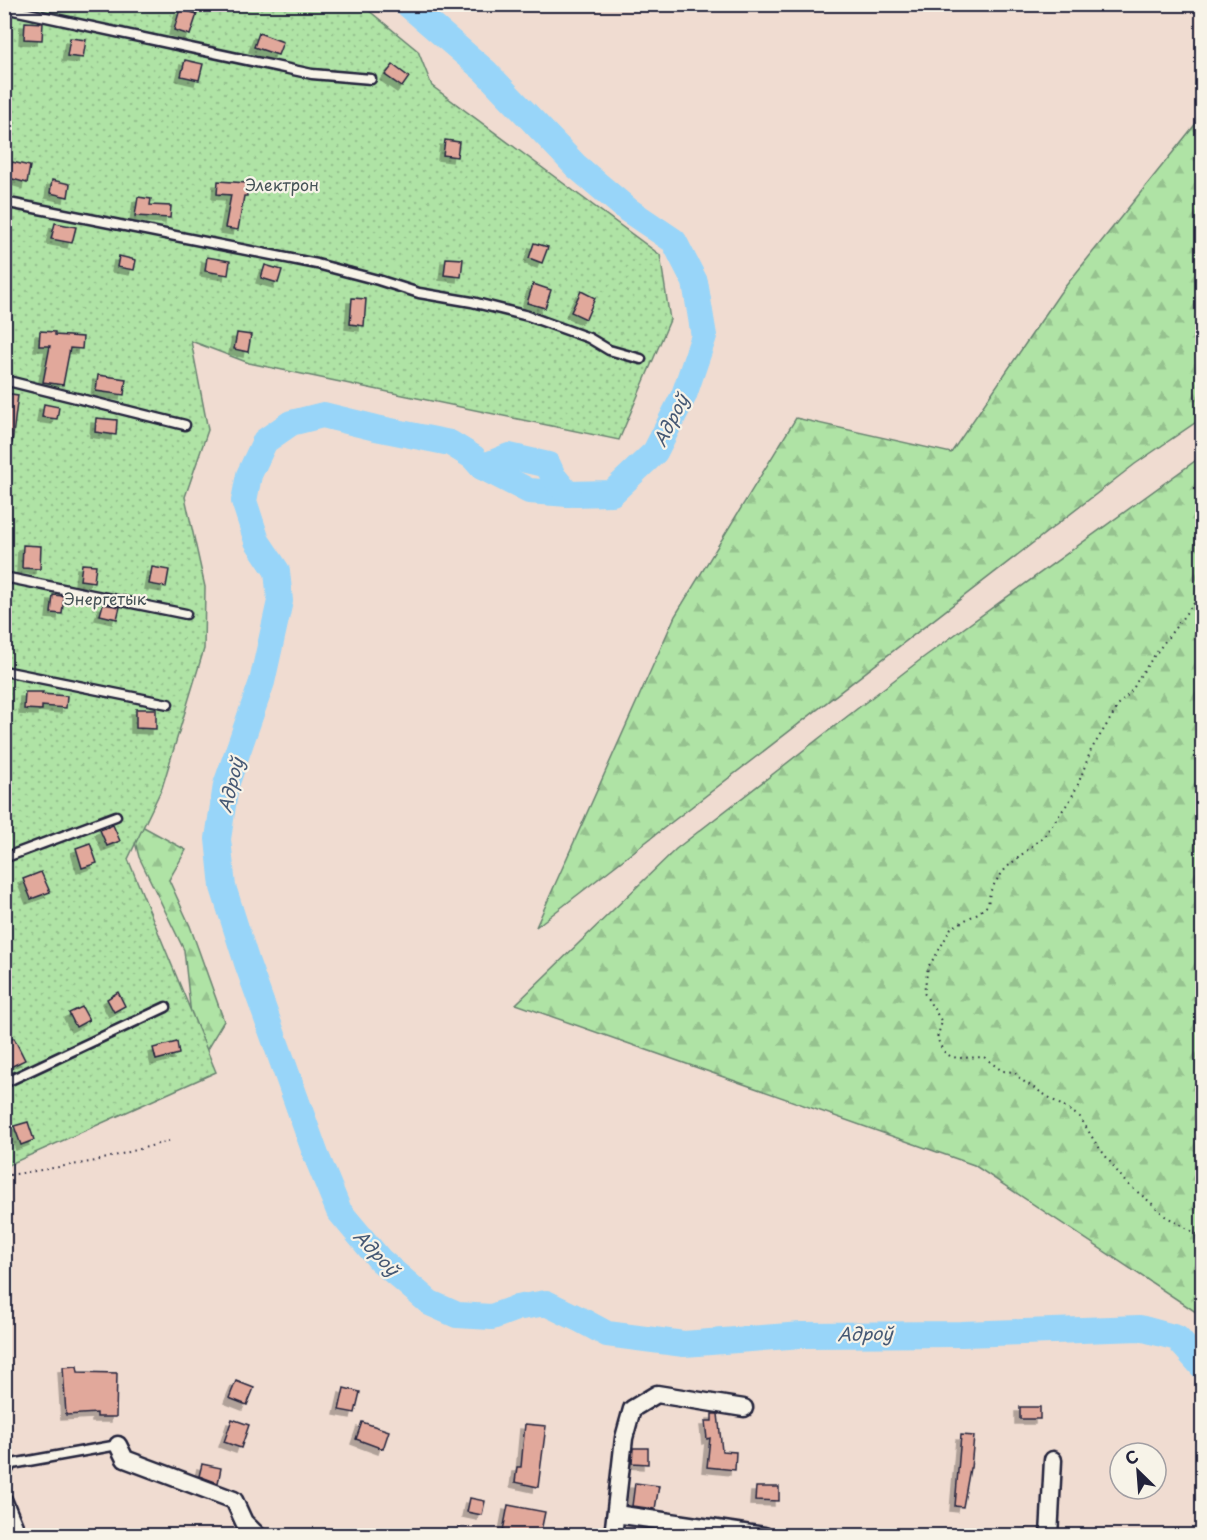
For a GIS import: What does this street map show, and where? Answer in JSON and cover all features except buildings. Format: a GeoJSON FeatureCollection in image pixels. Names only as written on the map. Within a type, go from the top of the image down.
{"type":"FeatureCollection","features":[{"type":"Feature","properties":{"kind":"street"},"geometry":{"type":"LineString","coordinates":[[613,1536],[624,1438],[632,1408],[657,1394],[744,1408]]}},
{"type":"Feature","properties":{"kind":"street"},"geometry":{"type":"LineString","coordinates":[[118,1445],[125,1459],[234,1500],[244,1522],[258,1536]]}},
{"type":"Feature","properties":{"kind":"street"},"geometry":{"type":"LineString","coordinates":[[1049,1536],[1053,1460]]}},
{"type":"Feature","properties":{"kind":"street"},"geometry":{"type":"LineString","coordinates":[[4,1502],[18,1536]]}},
{"type":"Feature","properties":{"kind":"street"},"geometry":{"type":"LineString","coordinates":[[616,1514],[764,1536]]}},
{"type":"Feature","properties":{"kind":"lane"},"geometry":{"type":"LineString","coordinates":[[4,8],[312,74],[371,79]]}},
{"type":"Feature","properties":{"kind":"lane"},"geometry":{"type":"LineString","coordinates":[[4,202],[317,264],[420,293],[472,302],[528,316],[589,338],[609,350],[641,360]]}},
{"type":"Feature","properties":{"kind":"lane"},"geometry":{"type":"LineString","coordinates":[[4,380],[185,425]]}},
{"type":"Feature","properties":{"kind":"lane"},"geometry":{"type":"LineString","coordinates":[[4,577],[186,614]]}},
{"type":"Feature","properties":{"kind":"lane"},"geometry":{"type":"LineString","coordinates":[[4,671],[168,704]]}},
{"type":"Feature","properties":{"kind":"lane"},"geometry":{"type":"LineString","coordinates":[[4,858],[116,816]]}},
{"type":"Feature","properties":{"kind":"lane"},"geometry":{"type":"LineString","coordinates":[[4,1083],[166,1007]]}},
{"type":"Feature","properties":{"kind":"lane"},"geometry":{"type":"LineString","coordinates":[[4,1476],[12,1464],[118,1445]]}},
{"type":"Feature","properties":{"kind":"path"},"geometry":{"type":"LineString","coordinates":[[1203,594],[1185,615],[1114,713],[1091,750],[1073,794],[1054,824],[1001,875],[990,892],[988,905],[978,914],[951,928],[928,967],[924,993],[942,1022],[937,1038],[943,1051],[957,1058],[984,1058],[1002,1071],[1014,1072],[1023,1081],[1080,1117],[1095,1142],[1126,1183],[1165,1216],[1203,1237]]}},
{"type":"Feature","properties":{"kind":"path"},"geometry":{"type":"LineString","coordinates":[[4,1176],[96,1161],[169,1141]]}},
{"type":"Feature","properties":{"kind":"green space"},"geometry":{"type":"Polygon","coordinates":[[[4,5],[362,5],[418,51],[432,86],[660,255],[670,320],[619,440],[249,363],[191,341],[208,430],[185,497],[205,587],[204,649],[162,788],[128,859],[216,1072],[6,1166],[4,1165],[4,5]]]}},
{"type":"Feature","properties":{"kind":"green space"},"geometry":{"type":"Polygon","coordinates":[[[1202,116],[1202,418],[1135,464],[536,927],[675,616],[796,418],[951,453],[1060,293],[1202,116]]]}},
{"type":"Feature","properties":{"kind":"green space"},"geometry":{"type":"Polygon","coordinates":[[[1202,456],[1202,1316],[974,1165],[516,1004],[676,849],[924,657],[1202,456]]]}},
{"type":"Feature","properties":{"kind":"green space"},"geometry":{"type":"Polygon","coordinates":[[[129,819],[186,850],[169,880],[190,926],[224,1021],[192,1074],[194,1044],[184,950],[139,857],[129,819]]]}},
{"type":"Feature","properties":{"kind":"waterway","name":"Адроў"},"geometry":{"type":"LineString","coordinates":[[407,4],[485,71],[576,166],[628,210],[674,241],[695,282],[704,336],[684,395],[655,452],[612,493],[568,494],[529,491],[482,467],[473,457],[450,443],[323,415],[291,423],[265,441],[249,475],[244,501],[257,541],[277,571],[280,601],[262,682],[226,785],[218,839],[223,887],[247,963],[316,1155],[339,1211],[380,1260],[430,1303],[457,1315],[492,1317],[516,1308],[546,1303],[607,1334],[684,1344],[802,1335],[962,1334],[1140,1328],[1177,1338],[1202,1366]]}},
{"type":"Feature","properties":{"kind":"waterway"},"geometry":{"type":"LineString","coordinates":[[482,467],[509,456],[548,465],[553,476],[568,494]]}},
{"type":"Feature","properties":{"kind":"park label","name":"Электрон"},"geometry":{"type":"Point","coordinates":[282,184]}},
{"type":"Feature","properties":{"kind":"park label","name":"Энергетык"},"geometry":{"type":"Point","coordinates":[105,598]}}]}
